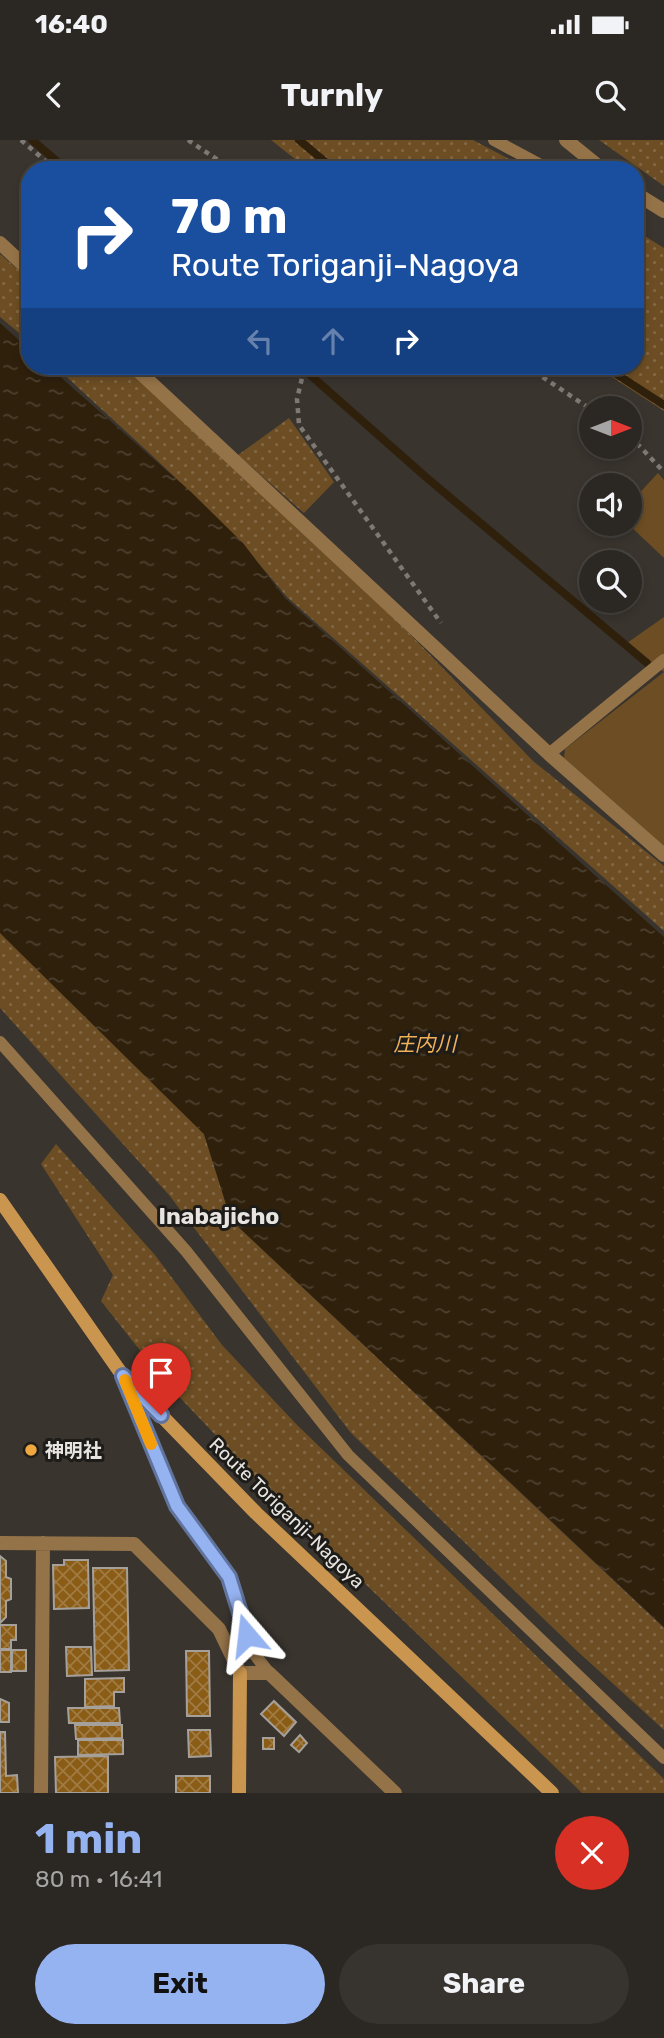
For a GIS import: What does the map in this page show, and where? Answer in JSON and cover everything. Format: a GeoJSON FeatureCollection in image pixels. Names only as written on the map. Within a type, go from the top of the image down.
{"type":"FeatureCollection","features":[{"type":"Feature","properties":{"kind":"main road","name":"Route Toriganji-Nagoya"},"geometry":{"type":"LineString","coordinates":[[0,1200],[123,1376],[256,1513],[552,1793]]}},
{"type":"Feature","properties":{"kind":"main road"},"geometry":{"type":"LineString","coordinates":[[239,1793],[240,1673]]}},
{"type":"Feature","properties":{"kind":"street"},"geometry":{"type":"LineString","coordinates":[[566,140],[592,161]]}},
{"type":"Feature","properties":{"kind":"street"},"geometry":{"type":"LineString","coordinates":[[644,199],[664,211]]}},
{"type":"Feature","properties":{"kind":"street"},"geometry":{"type":"LineString","coordinates":[[0,243],[21,263]]}},
{"type":"Feature","properties":{"kind":"street"},"geometry":{"type":"LineString","coordinates":[[143,375],[549,754],[664,855]]}},
{"type":"Feature","properties":{"kind":"street"},"geometry":{"type":"LineString","coordinates":[[0,1543],[134,1544],[219,1629],[240,1673],[270,1673],[395,1793]]}},
{"type":"Feature","properties":{"kind":"street"},"geometry":{"type":"LineString","coordinates":[[41,1793],[43,1544]]}},
{"type":"Feature","properties":{"kind":"lane"},"geometry":{"type":"LineString","coordinates":[[494,140],[533,161]]}},
{"type":"Feature","properties":{"kind":"lane"},"geometry":{"type":"LineString","coordinates":[[549,754],[664,660]]}},
{"type":"Feature","properties":{"kind":"lane"},"geometry":{"type":"LineString","coordinates":[[0,1042],[187,1251],[348,1455],[664,1758]]}},
{"type":"Feature","properties":{"kind":"lane"},"geometry":{"type":"LineString","coordinates":[[123,1376],[177,1506],[229,1577],[252,1651],[270,1673]]}},
{"type":"Feature","properties":{"kind":"path"},"geometry":{"type":"LineString","coordinates":[[21,140],[46,161]]}},
{"type":"Feature","properties":{"kind":"path"},"geometry":{"type":"LineString","coordinates":[[188,140],[220,161]]}},
{"type":"Feature","properties":{"kind":"path"},"geometry":{"type":"LineString","coordinates":[[298,375],[302,378],[297,399],[299,425],[454,643],[442,655]]}},
{"type":"Feature","properties":{"kind":"path"},"geometry":{"type":"LineString","coordinates":[[540,375],[579,401]]}},
{"type":"Feature","properties":{"kind":"path"},"geometry":{"type":"LineString","coordinates":[[642,449],[664,472]]}},
{"type":"Feature","properties":{"kind":"shaded area"},"geometry":{"type":"Polygon","coordinates":[[[271,140],[473,140],[513,161],[298,161],[271,140]]]}},
{"type":"Feature","properties":{"kind":"shaded area"},"geometry":{"type":"Polygon","coordinates":[[[599,140],[664,140],[664,186],[644,172],[644,161],[629,161],[599,140]]]}},
{"type":"Feature","properties":{"kind":"shaded area"},"geometry":{"type":"Polygon","coordinates":[[[644,236],[664,248],[664,411],[609,375],[644,375],[644,236]]]}},
{"type":"Feature","properties":{"kind":"shaded area"},"geometry":{"type":"Polygon","coordinates":[[[0,254],[21,272],[21,334],[0,317],[0,254]]]}},
{"type":"Feature","properties":{"kind":"shaded area"},"geometry":{"type":"Polygon","coordinates":[[[65,375],[137,375],[404,628],[533,761],[664,866],[664,931],[287,597],[233,535],[65,375]]]}},
{"type":"Feature","properties":{"kind":"shaded area"},"geometry":{"type":"Polygon","coordinates":[[[289,418],[334,482],[304,513],[238,455],[289,418]]]}},
{"type":"Feature","properties":{"kind":"shaded area"},"geometry":{"type":"Polygon","coordinates":[[[658,473],[664,480],[664,558],[641,536],[642,490],[658,473]]]}},
{"type":"Feature","properties":{"kind":"shaded area"},"geometry":{"type":"Polygon","coordinates":[[[664,617],[664,672],[627,643],[664,617]]]}},
{"type":"Feature","properties":{"kind":"shaded area"},"geometry":{"type":"Polygon","coordinates":[[[664,672],[664,846],[564,758],[565,749],[664,672]]]}},
{"type":"Feature","properties":{"kind":"shaded area"},"geometry":{"type":"Polygon","coordinates":[[[0,933],[204,1134],[231,1220],[664,1628],[664,1730],[576,1650],[351,1433],[169,1195],[0,1008],[0,933]]]}},
{"type":"Feature","properties":{"kind":"shaded area"},"geometry":{"type":"Polygon","coordinates":[[[56,1144],[155,1255],[222,1345],[296,1424],[664,1779],[664,1793],[582,1793],[269,1491],[165,1382],[101,1301],[113,1275],[41,1164],[56,1144]]]}},
{"type":"Feature","properties":{"kind":"water","name":"庄内川"},"geometry":{"type":"Polygon","coordinates":[[[0,323],[21,342],[21,375],[58,375],[191,492],[243,543],[285,598],[664,937],[664,1627],[231,1220],[204,1134],[0,933],[0,323]]]}},
{"type":"Feature","properties":{"kind":"building"},"geometry":{"type":"Polygon","coordinates":[[[0,1556],[6,1561],[6,1577],[11,1579],[11,1599],[6,1601],[6,1617],[0,1623],[0,1556]]]}},
{"type":"Feature","properties":{"kind":"building"},"geometry":{"type":"Polygon","coordinates":[[[64,1560],[88,1560],[89,1608],[54,1609],[53,1565],[64,1565],[64,1560]]]}},
{"type":"Feature","properties":{"kind":"building"},"geometry":{"type":"Polygon","coordinates":[[[93,1568],[127,1568],[129,1670],[95,1671],[93,1568]]]}},
{"type":"Feature","properties":{"kind":"building"},"geometry":{"type":"Polygon","coordinates":[[[0,1625],[16,1625],[16,1640],[11,1640],[11,1649],[0,1649],[0,1625]]]}},
{"type":"Feature","properties":{"kind":"building"},"geometry":{"type":"Polygon","coordinates":[[[66,1647],[91,1647],[92,1675],[67,1676],[66,1647]]]}},
{"type":"Feature","properties":{"kind":"building"},"geometry":{"type":"Polygon","coordinates":[[[0,1650],[11,1650],[11,1672],[0,1672],[0,1650]]]}},
{"type":"Feature","properties":{"kind":"building"},"geometry":{"type":"Polygon","coordinates":[[[12,1650],[26,1650],[26,1671],[12,1671],[12,1650]]]}},
{"type":"Feature","properties":{"kind":"building"},"geometry":{"type":"Polygon","coordinates":[[[186,1651],[209,1651],[210,1716],[187,1716],[186,1651]]]}},
{"type":"Feature","properties":{"kind":"building"},"geometry":{"type":"Polygon","coordinates":[[[124,1678],[124,1692],[114,1692],[114,1706],[85,1707],[85,1679],[124,1678]]]}},
{"type":"Feature","properties":{"kind":"building"},"geometry":{"type":"Polygon","coordinates":[[[0,1699],[9,1703],[9,1722],[0,1722],[0,1699]]]}},
{"type":"Feature","properties":{"kind":"building"},"geometry":{"type":"Polygon","coordinates":[[[274,1701],[296,1722],[284,1736],[261,1714],[274,1701]]]}},
{"type":"Feature","properties":{"kind":"building"},"geometry":{"type":"Polygon","coordinates":[[[68,1708],[119,1708],[120,1723],[69,1723],[68,1708]]]}},
{"type":"Feature","properties":{"kind":"building"},"geometry":{"type":"Polygon","coordinates":[[[75,1725],[122,1725],[122,1738],[76,1739],[75,1725]]]}},
{"type":"Feature","properties":{"kind":"building"},"geometry":{"type":"Polygon","coordinates":[[[188,1730],[210,1730],[211,1756],[189,1757],[188,1730]]]}},
{"type":"Feature","properties":{"kind":"building"},"geometry":{"type":"Polygon","coordinates":[[[0,1732],[5,1732],[6,1776],[17,1775],[18,1793],[0,1793],[0,1732]]]}},
{"type":"Feature","properties":{"kind":"building"},"geometry":{"type":"Polygon","coordinates":[[[300,1735],[307,1743],[299,1752],[291,1745],[300,1735]]]}},
{"type":"Feature","properties":{"kind":"building"},"geometry":{"type":"Polygon","coordinates":[[[263,1738],[274,1738],[274,1749],[263,1749],[263,1738]]]}},
{"type":"Feature","properties":{"kind":"building"},"geometry":{"type":"Polygon","coordinates":[[[78,1740],[123,1740],[123,1754],[78,1755],[78,1740]]]}},
{"type":"Feature","properties":{"kind":"building"},"geometry":{"type":"Polygon","coordinates":[[[108,1756],[108,1793],[56,1793],[55,1757],[108,1756]]]}},
{"type":"Feature","properties":{"kind":"building"},"geometry":{"type":"Polygon","coordinates":[[[176,1776],[210,1776],[210,1793],[176,1793],[176,1776]]]}},
{"type":"Feature","properties":{"kind":"waterway"},"geometry":{"type":"LineString","coordinates":[[32,140],[56,161]]}},
{"type":"Feature","properties":{"kind":"waterway"},"geometry":{"type":"LineString","coordinates":[[299,140],[324,161]]}},
{"type":"Feature","properties":{"kind":"waterway"},"geometry":{"type":"LineString","coordinates":[[310,375],[427,478],[647,663]]}},
{"type":"Feature","properties":{"kind":"waterway"},"geometry":{"type":"LineString","coordinates":[[618,375],[664,405]]}},
{"type":"Feature","properties":{"kind":"slow traffic"},"geometry":{"type":"LineString","coordinates":[[125,1380],[151,1444]]}},
{"type":"Feature","properties":{"kind":"place","name":"神明社"},"geometry":{"type":"Point","coordinates":[31,1450]}},
{"type":"Feature","properties":{"kind":"district","name":"Inabajicho"},"geometry":{"type":"Point","coordinates":[219,1216]}},
{"type":"Feature","properties":{"kind":"route"},"geometry":{"type":"LineString","coordinates":[[161,1415],[123,1376],[177,1506],[229,1577],[247,1635]]}}]}
